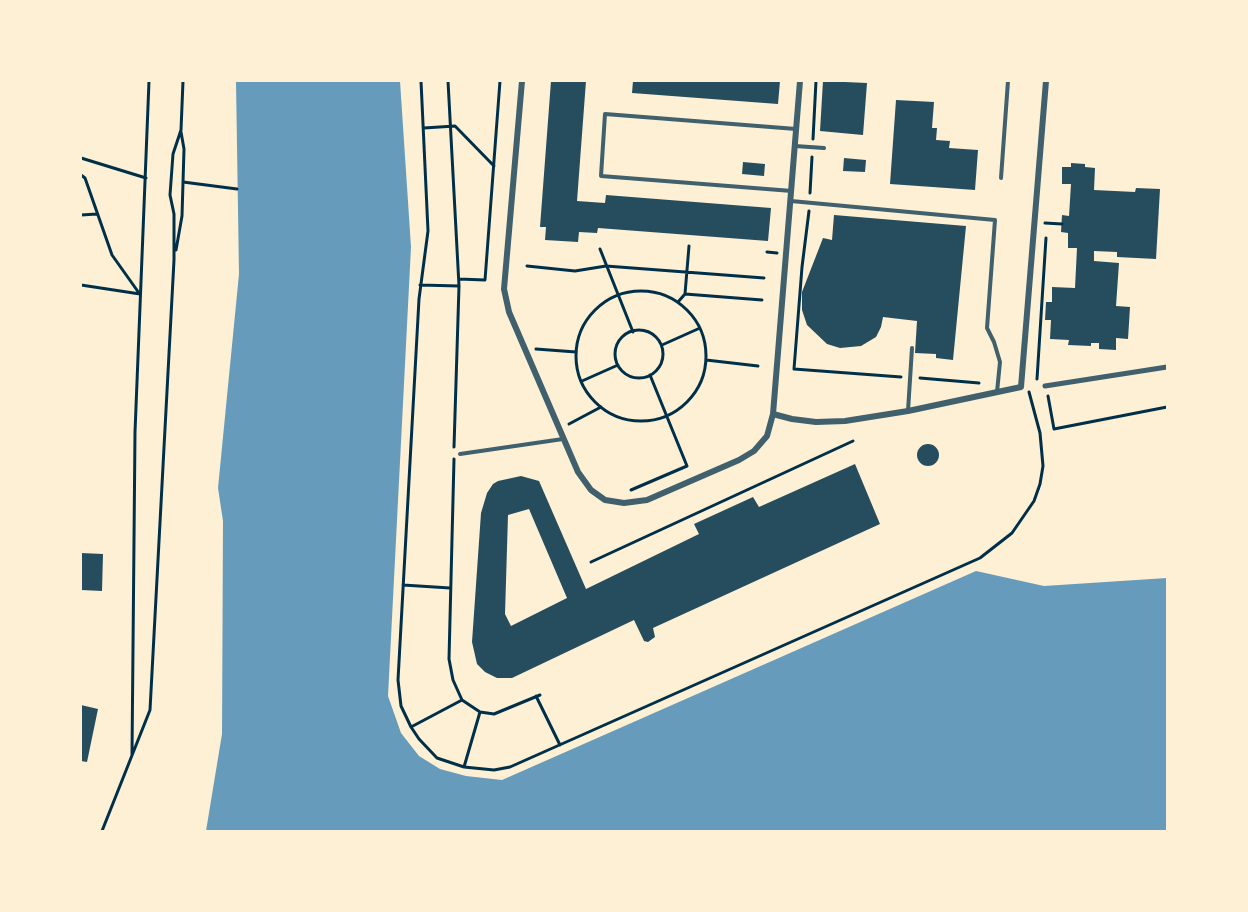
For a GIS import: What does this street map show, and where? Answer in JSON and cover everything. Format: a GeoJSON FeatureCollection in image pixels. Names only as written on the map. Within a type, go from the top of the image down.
{"type":"FeatureCollection","features":[{"type":"Feature","properties":{"kind":"street"},"geometry":{"type":"LineString","coordinates":[[522,81],[504,289],[516,330],[578,472],[591,490],[605,500],[624,503],[647,500],[739,460],[754,451],[767,436],[773,414],[800,81]]}},
{"type":"Feature","properties":{"kind":"street"},"geometry":{"type":"LineString","coordinates":[[773,414],[816,422],[845,421],[997,394],[1021,387],[1046,81]]}},
{"type":"Feature","properties":{"kind":"street"},"geometry":{"type":"LineString","coordinates":[[1046,386],[1167,367]]}},
{"type":"Feature","properties":{"kind":"lane"},"geometry":{"type":"LineString","coordinates":[[1001,178],[1008,81]]}},
{"type":"Feature","properties":{"kind":"lane"},"geometry":{"type":"LineString","coordinates":[[792,191],[601,176],[605,114],[797,129]]}},
{"type":"Feature","properties":{"kind":"lane"},"geometry":{"type":"LineString","coordinates":[[795,146],[824,148]]}},
{"type":"Feature","properties":{"kind":"lane"},"geometry":{"type":"LineString","coordinates":[[791,201],[995,220],[987,328],[1000,362],[997,394]]}},
{"type":"Feature","properties":{"kind":"lane"},"geometry":{"type":"LineString","coordinates":[[908,411],[912,348]]}},
{"type":"Feature","properties":{"kind":"lane"},"geometry":{"type":"LineString","coordinates":[[460,454],[563,439]]}},
{"type":"Feature","properties":{"kind":"path"},"geometry":{"type":"LineString","coordinates":[[132,757],[135,432],[149,81]]}},
{"type":"Feature","properties":{"kind":"path"},"geometry":{"type":"LineString","coordinates":[[174,260],[182,216],[183,81]]}},
{"type":"Feature","properties":{"kind":"path"},"geometry":{"type":"LineString","coordinates":[[421,81],[428,231],[420,285],[398,680],[401,706],[411,727],[418,739],[437,758],[464,767],[494,770],[510,767],[980,558],[1012,533],[1034,501],[1040,484],[1043,466],[1040,433],[1029,389]]}},
{"type":"Feature","properties":{"kind":"path"},"geometry":{"type":"LineString","coordinates":[[448,81],[459,286],[449,659],[453,680],[462,700],[480,712],[494,714],[538,695],[560,746]]}},
{"type":"Feature","properties":{"kind":"path"},"geometry":{"type":"LineString","coordinates":[[458,279],[485,280],[500,81]]}},
{"type":"Feature","properties":{"kind":"path"},"geometry":{"type":"LineString","coordinates":[[816,81],[810,202],[794,369],[982,384]]}},
{"type":"Feature","properties":{"kind":"path"},"geometry":{"type":"LineString","coordinates":[[423,128],[455,126],[494,166]]}},
{"type":"Feature","properties":{"kind":"path"},"geometry":{"type":"LineString","coordinates":[[102,831],[150,710],[174,260],[174,213],[170,195],[173,154],[181,130]]}},
{"type":"Feature","properties":{"kind":"path"},"geometry":{"type":"LineString","coordinates":[[81,158],[146,178]]}},
{"type":"Feature","properties":{"kind":"path"},"geometry":{"type":"LineString","coordinates":[[81,175],[85,178],[112,255],[140,294]]}},
{"type":"Feature","properties":{"kind":"path"},"geometry":{"type":"LineString","coordinates":[[183,182],[237,189]]}},
{"type":"Feature","properties":{"kind":"path"},"geometry":{"type":"LineString","coordinates":[[81,215],[98,214]]}},
{"type":"Feature","properties":{"kind":"path"},"geometry":{"type":"LineString","coordinates":[[1035,222],[1062,224]]}},
{"type":"Feature","properties":{"kind":"path"},"geometry":{"type":"LineString","coordinates":[[678,302],[685,294],[689,246]]}},
{"type":"Feature","properties":{"kind":"path"},"geometry":{"type":"LineString","coordinates":[[600,249],[633,332]]}},
{"type":"Feature","properties":{"kind":"path"},"geometry":{"type":"LineString","coordinates":[[527,266],[575,271],[606,266],[764,278]]}},
{"type":"Feature","properties":{"kind":"path"},"geometry":{"type":"LineString","coordinates":[[81,285],[140,294]]}},
{"type":"Feature","properties":{"kind":"path"},"geometry":{"type":"LineString","coordinates":[[420,285],[459,286]]}},
{"type":"Feature","properties":{"kind":"path"},"geometry":{"type":"LineString","coordinates":[[633,291],[649,291],[664,295],[678,302],[691,313],[700,328],[705,344],[706,360],[703,378],[694,394],[682,407],[666,416],[650,420],[632,420],[616,416],[589,396],[581,381],[576,352],[585,323],[594,311],[618,295],[633,291]]}},
{"type":"Feature","properties":{"kind":"path"},"geometry":{"type":"LineString","coordinates":[[685,294],[762,300]]}},
{"type":"Feature","properties":{"kind":"path"},"geometry":{"type":"LineString","coordinates":[[662,345],[700,328]]}},
{"type":"Feature","properties":{"kind":"path"},"geometry":{"type":"LineString","coordinates":[[645,331],[652,334],[662,345],[663,359],[660,366],[650,375],[636,378],[618,365],[616,358],[618,343],[623,337],[633,332],[645,331]]}},
{"type":"Feature","properties":{"kind":"path"},"geometry":{"type":"LineString","coordinates":[[535,349],[576,352]]}},
{"type":"Feature","properties":{"kind":"path"},"geometry":{"type":"LineString","coordinates":[[706,360],[758,366]]}},
{"type":"Feature","properties":{"kind":"path"},"geometry":{"type":"LineString","coordinates":[[581,381],[618,365]]}},
{"type":"Feature","properties":{"kind":"path"},"geometry":{"type":"LineString","coordinates":[[629,491],[687,466],[650,375]]}},
{"type":"Feature","properties":{"kind":"path"},"geometry":{"type":"LineString","coordinates":[[1046,386],[1054,429],[1167,408]]}},
{"type":"Feature","properties":{"kind":"path"},"geometry":{"type":"LineString","coordinates":[[569,424],[601,407]]}},
{"type":"Feature","properties":{"kind":"path"},"geometry":{"type":"LineString","coordinates":[[591,562],[853,441]]}},
{"type":"Feature","properties":{"kind":"path"},"geometry":{"type":"LineString","coordinates":[[403,585],[450,588]]}},
{"type":"Feature","properties":{"kind":"path"},"geometry":{"type":"LineString","coordinates":[[411,727],[462,700]]}},
{"type":"Feature","properties":{"kind":"path"},"geometry":{"type":"LineString","coordinates":[[464,767],[480,712]]}},
{"type":"Feature","properties":{"kind":"water"},"geometry":{"type":"Polygon","coordinates":[[[236,81],[400,81],[411,247],[388,696],[401,733],[419,756],[440,769],[466,776],[502,780],[976,571],[1044,586],[1167,578],[1167,831],[206,831],[222,734],[223,521],[218,488],[239,274],[236,81]]]}},
{"type":"Feature","properties":{"kind":"building"},"geometry":{"type":"Polygon","coordinates":[[[551,81],[586,81],[577,201],[605,203],[606,195],[771,208],[768,241],[598,228],[597,233],[579,232],[578,242],[545,240],[546,227],[540,227],[551,81]]]}},
{"type":"Feature","properties":{"kind":"building"},"geometry":{"type":"Polygon","coordinates":[[[633,81],[780,81],[778,104],[632,93],[633,81]]]}},
{"type":"Feature","properties":{"kind":"building"},"geometry":{"type":"Polygon","coordinates":[[[823,81],[867,83],[863,135],[820,131],[823,81]]]}},
{"type":"Feature","properties":{"kind":"building"},"geometry":{"type":"Polygon","coordinates":[[[896,100],[934,102],[932,128],[937,128],[936,140],[950,141],[949,148],[978,150],[975,190],[890,184],[896,100]]]}},
{"type":"Feature","properties":{"kind":"building"},"geometry":{"type":"Polygon","coordinates":[[[844,158],[866,160],[865,172],[843,171],[844,158]]]}},
{"type":"Feature","properties":{"kind":"building"},"geometry":{"type":"Polygon","coordinates":[[[743,162],[765,164],[764,176],[742,174],[743,162]]]}},
{"type":"Feature","properties":{"kind":"building"},"geometry":{"type":"Polygon","coordinates":[[[1071,163],[1085,164],[1085,167],[1095,168],[1094,190],[1135,192],[1136,188],[1160,189],[1156,259],[1117,257],[1117,252],[1094,251],[1094,261],[1119,263],[1116,306],[1130,307],[1128,339],[1116,338],[1116,350],[1099,349],[1099,343],[1091,343],[1091,346],[1068,345],[1069,340],[1050,339],[1051,320],[1045,320],[1046,302],[1052,302],[1052,287],[1075,288],[1077,248],[1068,248],[1068,233],[1061,232],[1062,215],[1069,216],[1071,184],[1062,184],[1062,167],[1071,167],[1071,163]]]}},
{"type":"Feature","properties":{"kind":"building"},"geometry":{"type":"Polygon","coordinates":[[[834,215],[966,226],[953,360],[936,358],[936,354],[915,353],[917,321],[883,317],[876,337],[861,346],[840,348],[827,344],[807,325],[802,310],[802,292],[823,238],[832,240],[834,215]]]}},
{"type":"Feature","properties":{"kind":"building"},"geometry":{"type":"Polygon","coordinates":[[[928,444],[936,447],[939,455],[936,463],[928,466],[920,463],[917,455],[920,447],[928,444]]]}},
{"type":"Feature","properties":{"kind":"building"},"geometry":{"type":"Polygon","coordinates":[[[855,464],[880,524],[653,628],[655,637],[648,642],[644,641],[634,620],[512,678],[497,678],[485,672],[477,664],[472,642],[481,513],[487,493],[498,481],[521,476],[539,481],[586,589],[699,534],[694,524],[753,497],[759,507],[855,464]],[[529,509],[508,515],[505,614],[511,626],[567,598],[529,509]]]}},
{"type":"Feature","properties":{"kind":"building"},"geometry":{"type":"Polygon","coordinates":[[[81,553],[103,554],[102,591],[81,590],[81,553]]]}},
{"type":"Feature","properties":{"kind":"building"},"geometry":{"type":"Polygon","coordinates":[[[81,705],[98,709],[87,762],[81,761],[81,705]]]}}]}
